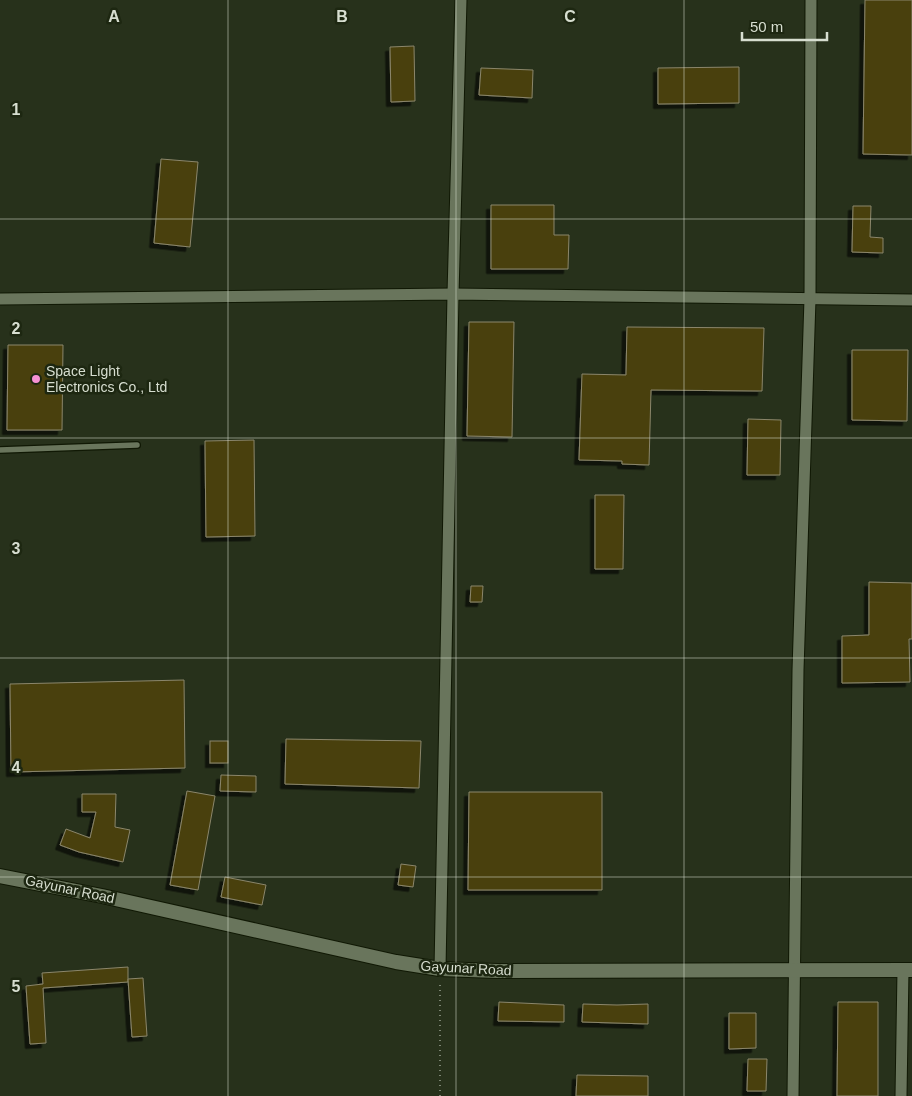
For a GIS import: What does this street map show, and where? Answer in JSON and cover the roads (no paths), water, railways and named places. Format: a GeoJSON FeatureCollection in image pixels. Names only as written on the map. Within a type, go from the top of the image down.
{"type":"FeatureCollection","features":[{"type":"Feature","properties":{"kind":"street"},"geometry":{"type":"LineString","coordinates":[[440,969],[453,294],[461,0]]}},
{"type":"Feature","properties":{"kind":"street"},"geometry":{"type":"LineString","coordinates":[[793,1096],[798,670],[810,299],[811,0]]}},
{"type":"Feature","properties":{"kind":"street"},"geometry":{"type":"LineString","coordinates":[[0,299],[453,294],[912,300]]}},
{"type":"Feature","properties":{"kind":"street","name":"Gayunar Road"},"geometry":{"type":"LineString","coordinates":[[0,876],[102,896],[396,962],[440,969],[496,971],[908,970]]}},
{"type":"Feature","properties":{"kind":"street"},"geometry":{"type":"LineString","coordinates":[[902,1096],[908,970]]}},
{"type":"Feature","properties":{"kind":"lane"},"geometry":{"type":"LineString","coordinates":[[0,450],[137,445]]}},
{"type":"Feature","properties":{"kind":"place","name":"Space Light Electronics Co., Ltd"},"geometry":{"type":"Point","coordinates":[36,379]}}]}
